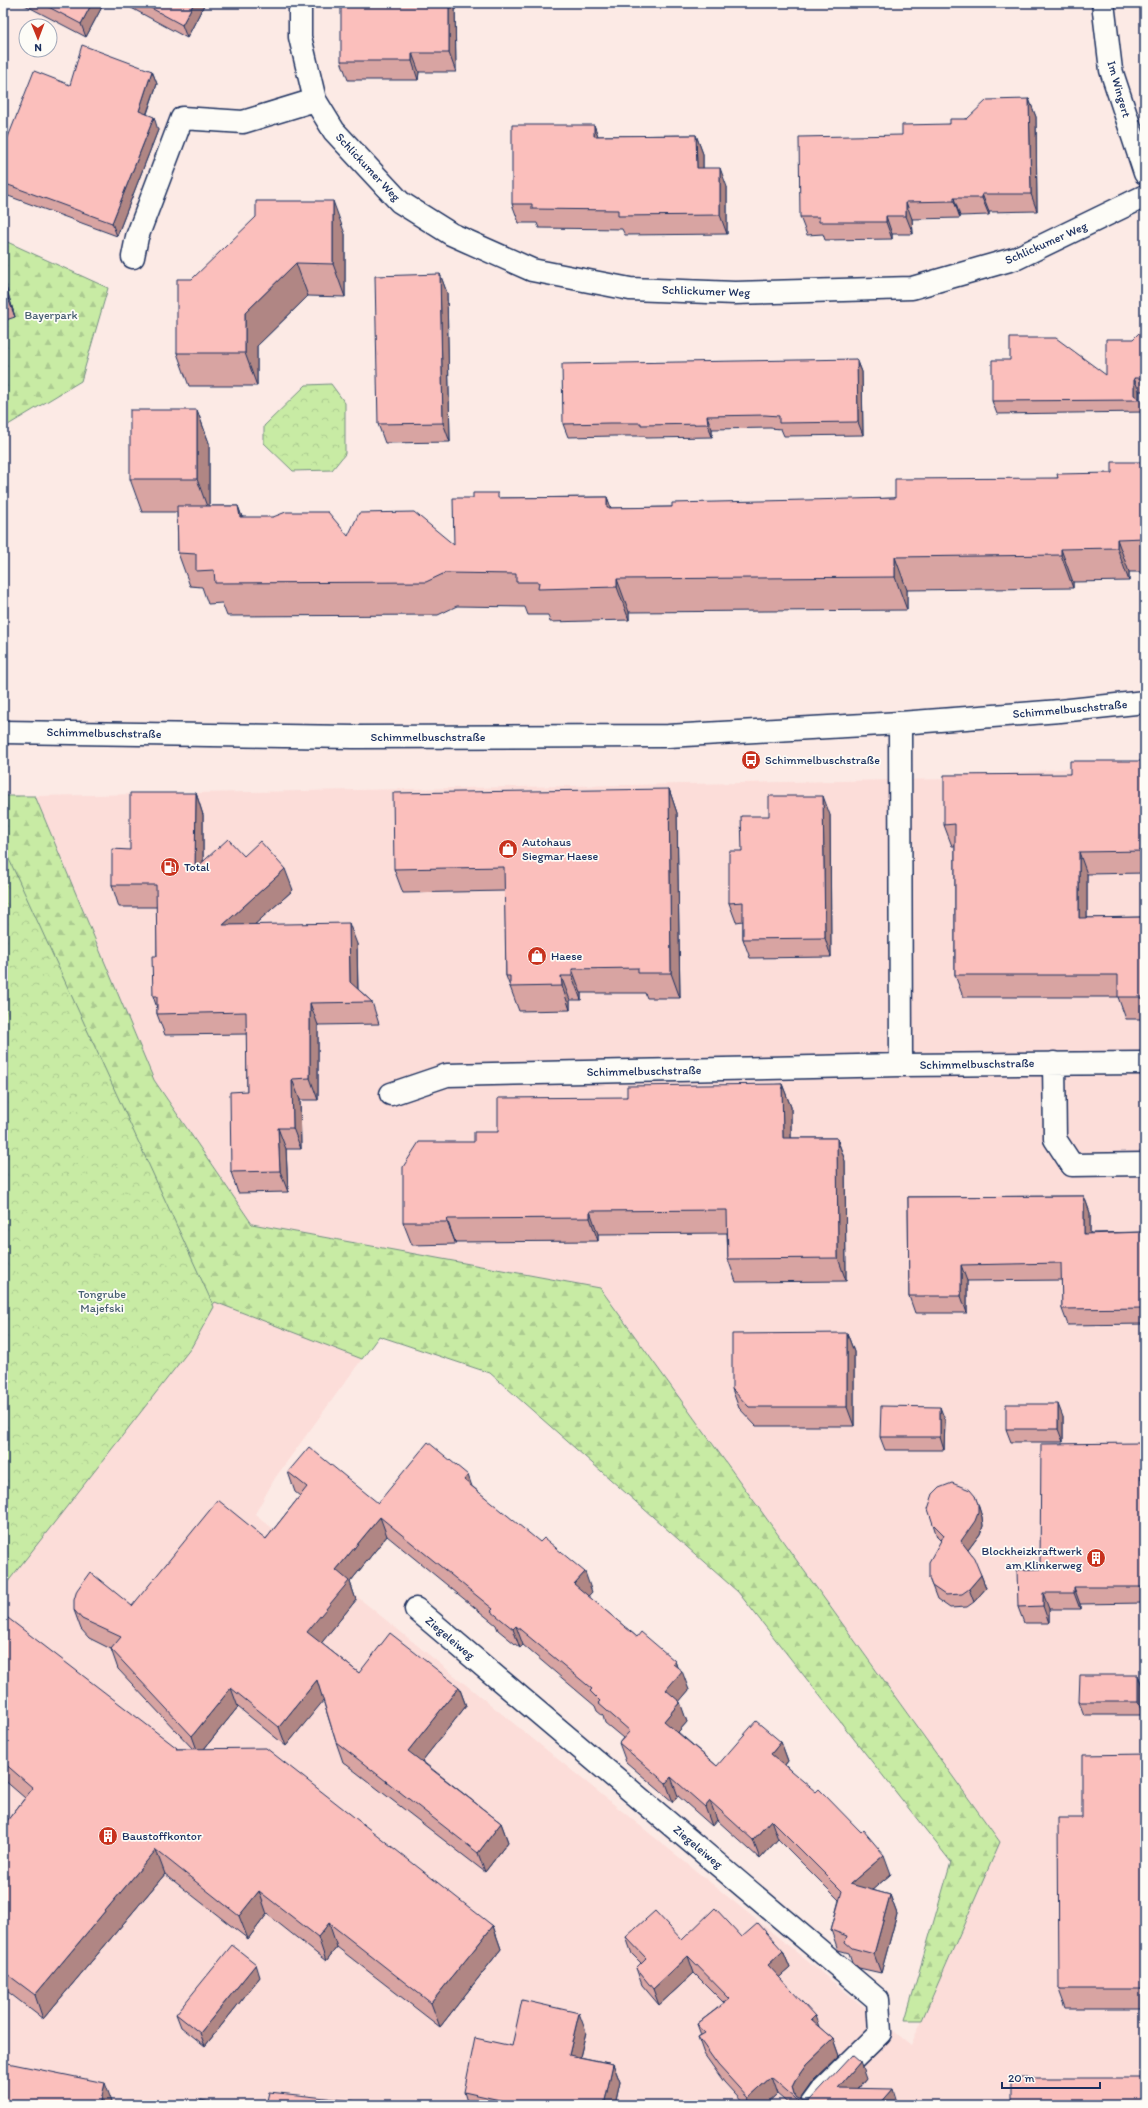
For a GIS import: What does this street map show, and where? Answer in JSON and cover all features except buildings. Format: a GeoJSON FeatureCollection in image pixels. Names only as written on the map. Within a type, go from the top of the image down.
{"type":"FeatureCollection","features":[{"type":"Feature","properties":{"kind":"street","name":"Schlickumer Weg"},"geometry":{"type":"LineString","coordinates":[[300,3],[300,37],[316,100],[334,131],[400,202],[450,234],[532,270],[630,288],[735,293],[912,288],[1017,258],[1145,196]]}},
{"type":"Feature","properties":{"kind":"street","name":"Im Wingert"},"geometry":{"type":"LineString","coordinates":[[1103,3],[1111,70],[1145,173]]}},
{"type":"Feature","properties":{"kind":"street"},"geometry":{"type":"LineString","coordinates":[[133,257],[137,237],[182,118],[243,122],[316,100]]}},
{"type":"Feature","properties":{"kind":"street","name":"Schimmelbuschstraße"},"geometry":{"type":"LineString","coordinates":[[3,732],[354,737],[668,736],[900,723],[1060,711],[1145,702]]}},
{"type":"Feature","properties":{"kind":"street"},"geometry":{"type":"LineString","coordinates":[[900,723],[901,1065]]}},
{"type":"Feature","properties":{"kind":"street"},"geometry":{"type":"LineString","coordinates":[[1054,1063],[1054,1139],[1072,1164],[1145,1164]]}},
{"type":"Feature","properties":{"kind":"street","name":"Schimmelbuschstraße"},"geometry":{"type":"LineString","coordinates":[[391,1094],[447,1075],[901,1065],[1145,1063]]}},
{"type":"Feature","properties":{"kind":"street","name":"Ziegeleiweg"},"geometry":{"type":"LineString","coordinates":[[416,1609],[878,2000],[880,2033],[822,2090],[811,2105]]}},
{"type":"Feature","properties":{"kind":"shaded area"},"geometry":{"type":"Polygon","coordinates":[[[1145,761],[1145,2105],[3,2105],[3,1571],[215,1301],[362,1359],[275,1478],[255,1514],[911,2045],[1000,1842],[600,1288],[252,1224],[154,1080],[35,796],[951,779],[1145,761]]]}},
{"type":"Feature","properties":{"kind":"green space","name":"Bayerpark"},"geometry":{"type":"Polygon","coordinates":[[[3,240],[108,288],[81,381],[3,428],[3,240]]]}},
{"type":"Feature","properties":{"kind":"green space"},"geometry":{"type":"Polygon","coordinates":[[[331,384],[345,403],[345,454],[332,470],[293,471],[264,443],[264,426],[306,385],[331,384]]]}},
{"type":"Feature","properties":{"kind":"green space"},"geometry":{"type":"Polygon","coordinates":[[[3,796],[35,796],[154,1080],[252,1224],[600,1288],[1000,1842],[922,2020],[905,2020],[951,1862],[738,1592],[490,1373],[379,1336],[362,1359],[215,1302],[3,1571],[3,796]]]}},
{"type":"Feature","properties":{"kind":"green space","name":"Tongrube Majefski"},"geometry":{"type":"Polygon","coordinates":[[[3,846],[214,1307],[191,1348],[3,1588],[3,846]]]}},
{"type":"Feature","properties":{"kind":"place","name":"Schimmelbuschstraße"},"geometry":{"type":"Point","coordinates":[751,760]}},
{"type":"Feature","properties":{"kind":"place","name":"Autohaus Siegmar Haese"},"geometry":{"type":"Point","coordinates":[508,849]}},
{"type":"Feature","properties":{"kind":"place","name":"Total"},"geometry":{"type":"Point","coordinates":[170,867]}},
{"type":"Feature","properties":{"kind":"place","name":"Haese"},"geometry":{"type":"Point","coordinates":[537,956]}},
{"type":"Feature","properties":{"kind":"place","name":"Blockheizkraftwerk am Klinkerweg"},"geometry":{"type":"Point","coordinates":[1096,1558]}},
{"type":"Feature","properties":{"kind":"place","name":"Baustoffkontor"},"geometry":{"type":"Point","coordinates":[108,1836]}}]}
